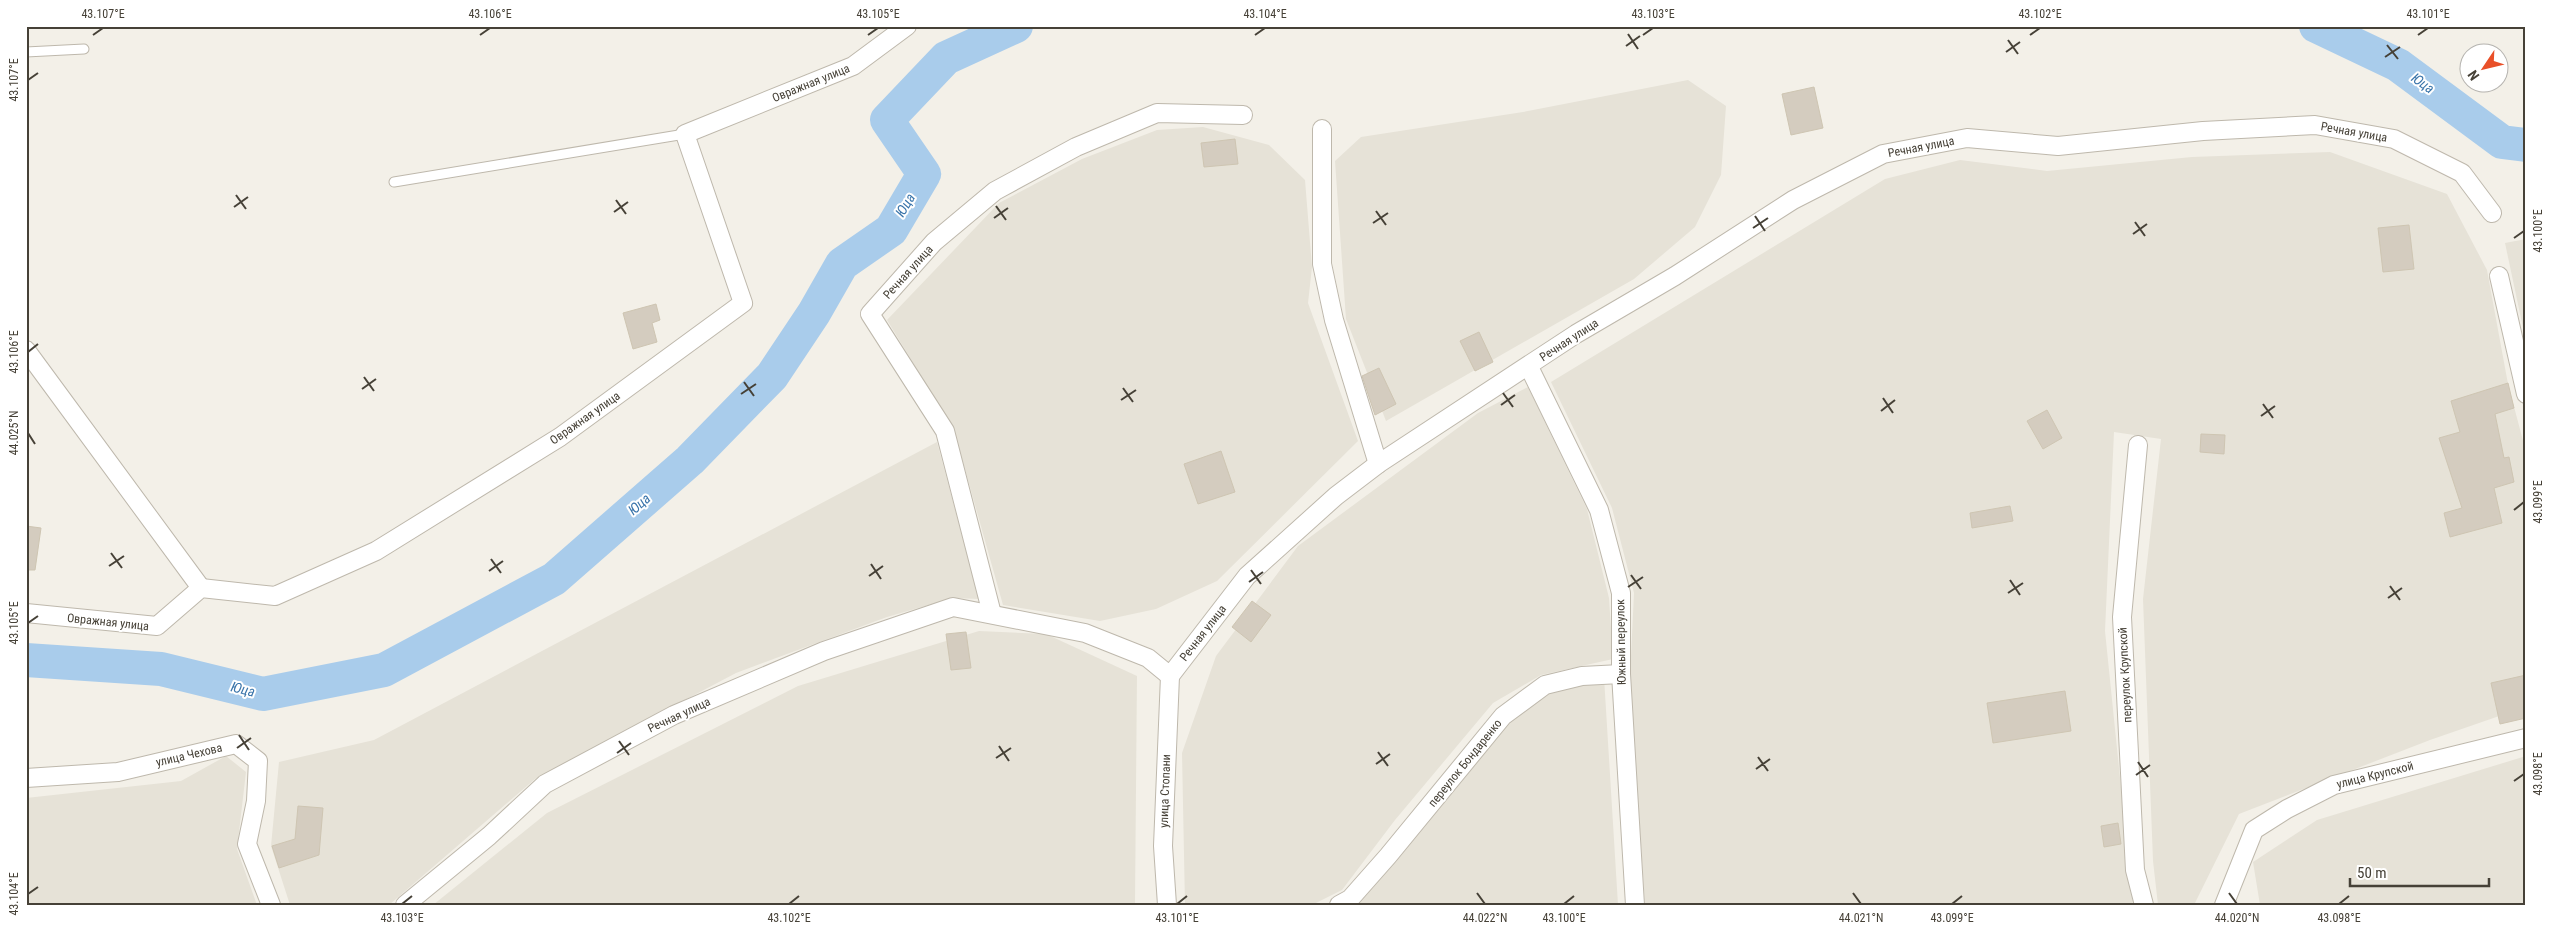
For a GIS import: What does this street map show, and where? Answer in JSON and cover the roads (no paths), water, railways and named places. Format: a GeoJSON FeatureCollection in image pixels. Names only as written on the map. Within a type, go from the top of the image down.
{"type":"FeatureCollection","features":[{"type":"Feature","properties":{"kind":"street","name":"Овражная улица"},"geometry":{"type":"LineString","coordinates":[[26,613],[157,626],[201,588],[275,596],[376,551],[560,437],[743,304],[685,134],[853,66],[907,26]]}},
{"type":"Feature","properties":{"kind":"street","name":"Речная улица"},"geometry":{"type":"LineString","coordinates":[[992,614],[945,431],[870,314],[934,242],[995,191],[1076,147],[1157,113],[1243,115]]}},
{"type":"Feature","properties":{"kind":"street","name":"Речная улица"},"geometry":{"type":"LineString","coordinates":[[405,905],[489,836],[545,784],[674,715],[824,651],[953,607],[1085,634],[1148,658],[1170,676],[1247,576],[1336,496],[1378,464],[1529,367],[1576,334],[1675,276],[1793,200],[1883,154],[1967,138],[2058,146],[2203,131],[2315,125],[2394,139],[2462,173],[2492,213]]}},
{"type":"Feature","properties":{"kind":"street"},"geometry":{"type":"LineString","coordinates":[[1322,129],[1322,264],[1334,320],[1378,464]]}},
{"type":"Feature","properties":{"kind":"street"},"geometry":{"type":"LineString","coordinates":[[2499,276],[2526,394]]}},
{"type":"Feature","properties":{"kind":"street"},"geometry":{"type":"LineString","coordinates":[[26,350],[201,588]]}},
{"type":"Feature","properties":{"kind":"street","name":"Южный переулок"},"geometry":{"type":"LineString","coordinates":[[1529,367],[1598,510],[1621,593],[1621,674],[1635,905]]}},
{"type":"Feature","properties":{"kind":"street","name":"переулок Крупской"},"geometry":{"type":"LineString","coordinates":[[2138,446],[2122,617],[2135,870],[2144,905]]}},
{"type":"Feature","properties":{"kind":"street","name":"переулок Бондаренко"},"geometry":{"type":"LineString","coordinates":[[1339,905],[1350,899],[1388,856],[1503,716],[1545,684],[1582,676],[1621,674]]}},
{"type":"Feature","properties":{"kind":"street","name":"улица Стопани"},"geometry":{"type":"LineString","coordinates":[[1167,905],[1163,846],[1170,676]]}},
{"type":"Feature","properties":{"kind":"street","name":"улица Крупской"},"geometry":{"type":"LineString","coordinates":[[2224,905],[2254,830],[2287,809],[2334,785],[2526,738]]}},
{"type":"Feature","properties":{"kind":"street","name":"улица Чехова"},"geometry":{"type":"LineString","coordinates":[[26,778],[118,772],[236,744],[258,761],[256,801],[247,844],[272,905]]}},
{"type":"Feature","properties":{"kind":"lane"},"geometry":{"type":"LineString","coordinates":[[26,52],[84,49]]}},
{"type":"Feature","properties":{"kind":"lane"},"geometry":{"type":"LineString","coordinates":[[394,182],[685,134]]}},
{"type":"Feature","properties":{"kind":"waterway","name":"Юца"},"geometry":{"type":"LineString","coordinates":[[26,660],[161,669],[263,694],[384,670],[554,579],[690,460],[772,376],[814,313],[842,264],[891,230],[924,174],[887,120],[946,58],[1016,26]]}},
{"type":"Feature","properties":{"kind":"waterway","name":"Юца"},"geometry":{"type":"LineString","coordinates":[[2316,26],[2398,65],[2502,142],[2526,145]]}}]}
